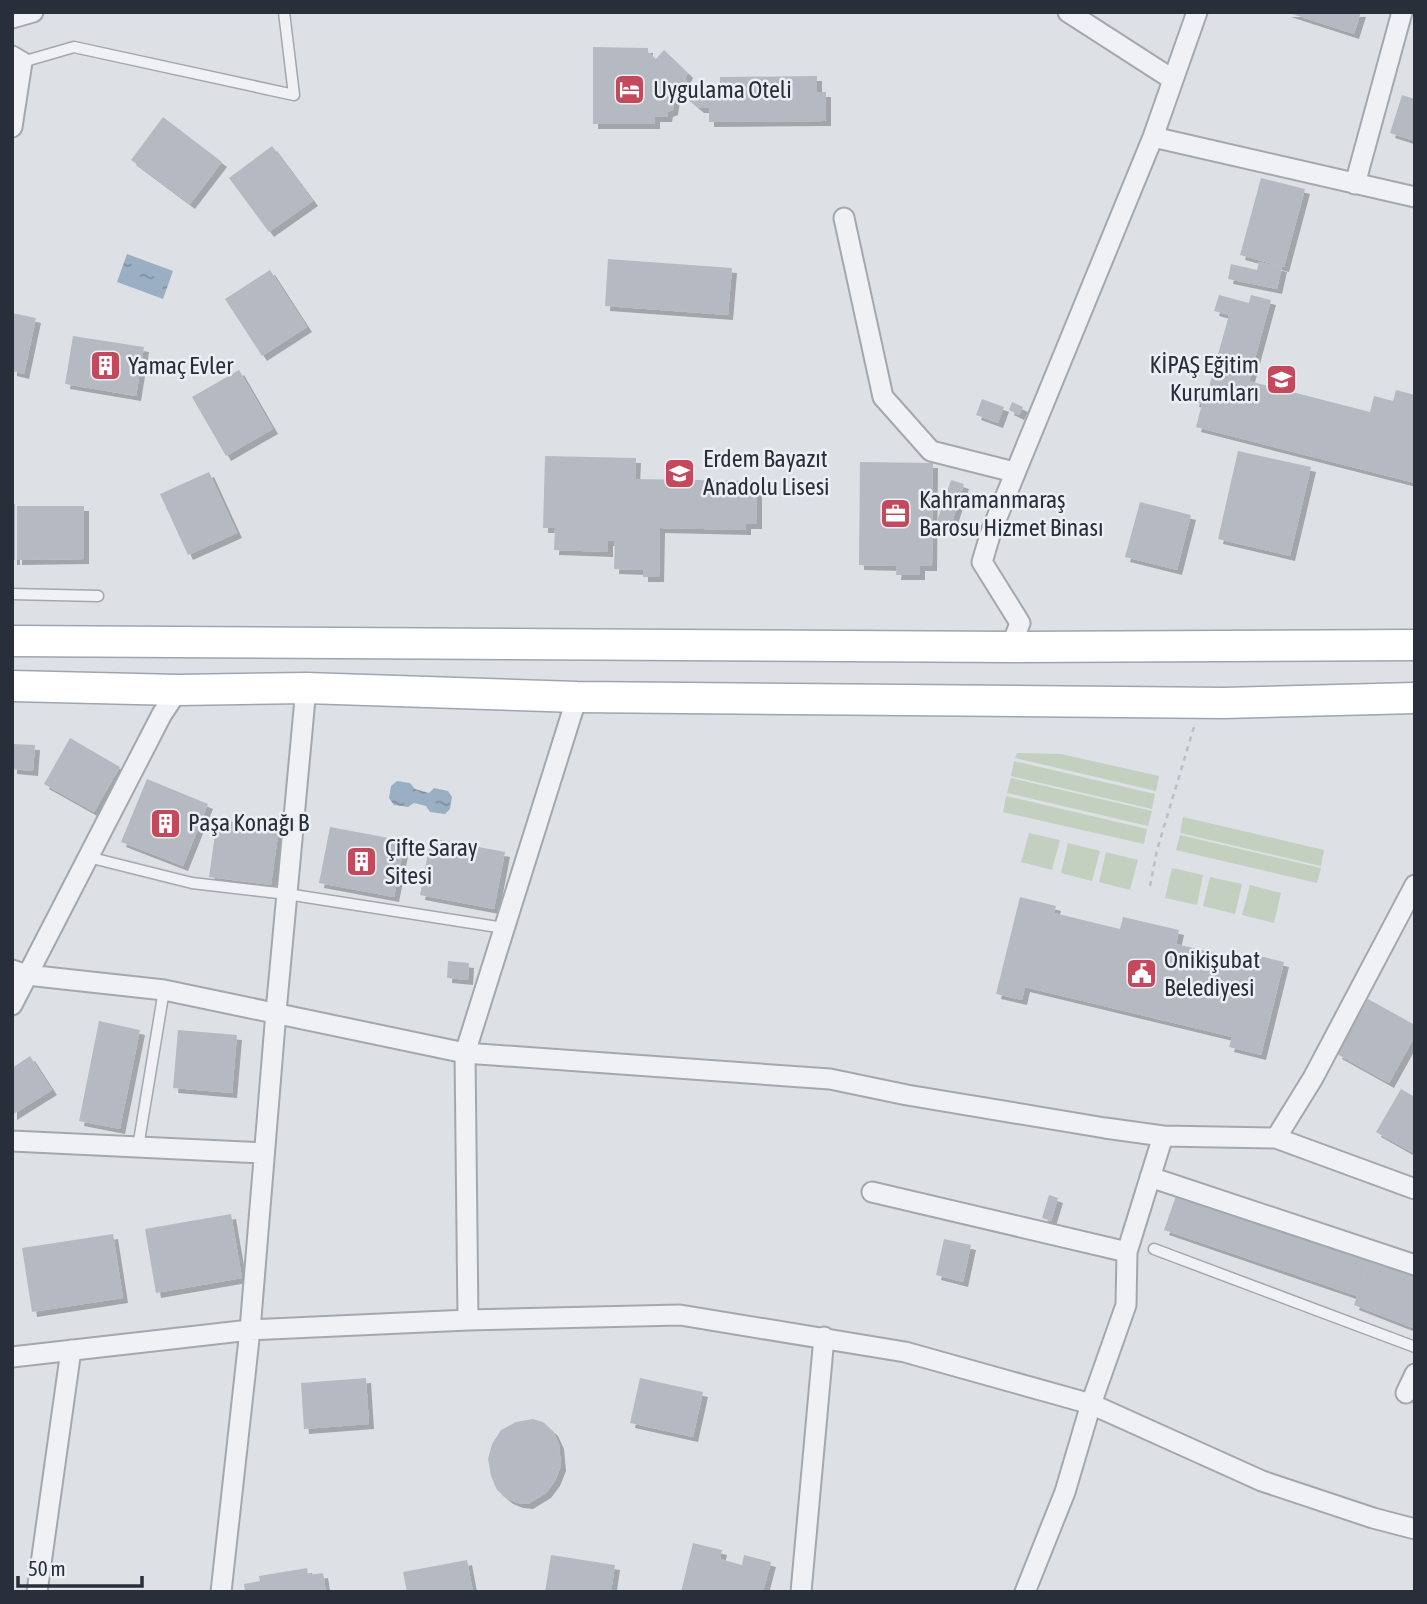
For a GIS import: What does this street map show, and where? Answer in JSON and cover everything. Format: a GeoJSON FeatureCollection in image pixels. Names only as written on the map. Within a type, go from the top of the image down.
{"type":"FeatureCollection","features":[{"type":"Feature","properties":{"kind":"main road"},"geometry":{"type":"LineString","coordinates":[[12,641],[1011,648],[1415,645]]}},
{"type":"Feature","properties":{"kind":"main road"},"geometry":{"type":"LineString","coordinates":[[12,686],[178,690],[306,688],[577,697],[1200,703],[1415,698]]}},
{"type":"Feature","properties":{"kind":"street"},"geometry":{"type":"LineString","coordinates":[[12,18],[33,12]]}},
{"type":"Feature","properties":{"kind":"street"},"geometry":{"type":"LineString","coordinates":[[1068,12],[1172,79]]}},
{"type":"Feature","properties":{"kind":"street"},"geometry":{"type":"LineString","coordinates":[[1011,648],[1020,623],[982,562],[1014,472],[1153,137],[1197,12]]}},
{"type":"Feature","properties":{"kind":"street"},"geometry":{"type":"LineString","coordinates":[[1355,184],[1402,12]]}},
{"type":"Feature","properties":{"kind":"street"},"geometry":{"type":"LineString","coordinates":[[12,127],[17,59]]}},
{"type":"Feature","properties":{"kind":"street"},"geometry":{"type":"LineString","coordinates":[[1153,137],[1415,197]]}},
{"type":"Feature","properties":{"kind":"street"},"geometry":{"type":"LineString","coordinates":[[844,218],[883,397],[931,451],[1014,472]]}},
{"type":"Feature","properties":{"kind":"street"},"geometry":{"type":"LineString","coordinates":[[220,1592],[250,1330],[306,688]]}},
{"type":"Feature","properties":{"kind":"street"},"geometry":{"type":"LineString","coordinates":[[12,1005],[20,972],[88,857],[162,714],[178,690]]}},
{"type":"Feature","properties":{"kind":"street"},"geometry":{"type":"LineString","coordinates":[[468,1320],[465,1053],[577,697]]}},
{"type":"Feature","properties":{"kind":"street"},"geometry":{"type":"LineString","coordinates":[[1276,1138],[1313,1078],[1415,885]]}},
{"type":"Feature","properties":{"kind":"street"},"geometry":{"type":"LineString","coordinates":[[20,972],[164,990],[465,1053],[830,1079],[920,1097],[1163,1136],[1276,1138],[1415,1189]]}},
{"type":"Feature","properties":{"kind":"street"},"geometry":{"type":"LineString","coordinates":[[1025,1592],[1065,1492],[1091,1405],[1126,1305],[1127,1252],[1163,1136]]}},
{"type":"Feature","properties":{"kind":"street"},"geometry":{"type":"LineString","coordinates":[[12,1141],[264,1153]]}},
{"type":"Feature","properties":{"kind":"street"},"geometry":{"type":"LineString","coordinates":[[1150,1177],[1415,1265]]}},
{"type":"Feature","properties":{"kind":"street"},"geometry":{"type":"LineString","coordinates":[[872,1192],[1127,1252]]}},
{"type":"Feature","properties":{"kind":"street"},"geometry":{"type":"LineString","coordinates":[[12,1357],[250,1330],[468,1320],[680,1315],[905,1352],[1091,1405],[1262,1481],[1415,1529]]}},
{"type":"Feature","properties":{"kind":"street"},"geometry":{"type":"LineString","coordinates":[[801,1592],[824,1337]]}},
{"type":"Feature","properties":{"kind":"street"},"geometry":{"type":"LineString","coordinates":[[37,1592],[71,1350]]}},
{"type":"Feature","properties":{"kind":"street"},"geometry":{"type":"LineString","coordinates":[[1406,1393],[1415,1374]]}},
{"type":"Feature","properties":{"kind":"lane"},"geometry":{"type":"LineString","coordinates":[[17,59],[74,47],[294,95],[284,12]]}},
{"type":"Feature","properties":{"kind":"lane"},"geometry":{"type":"LineString","coordinates":[[12,594],[98,596]]}},
{"type":"Feature","properties":{"kind":"lane"},"geometry":{"type":"LineString","coordinates":[[88,857],[192,883],[287,894],[504,928]]}},
{"type":"Feature","properties":{"kind":"lane"},"geometry":{"type":"LineString","coordinates":[[138,1147],[164,990]]}},
{"type":"Feature","properties":{"kind":"lane"},"geometry":{"type":"LineString","coordinates":[[1154,1249],[1415,1347]]}},
{"type":"Feature","properties":{"kind":"path"},"geometry":{"type":"LineString","coordinates":[[1150,886],[1157,850],[1187,756],[1200,703]]}},
{"type":"Feature","properties":{"kind":"green space"},"geometry":{"type":"Polygon","coordinates":[[[1017,753],[1061,754],[1159,776],[1156,791],[1015,758],[1017,753]]]}},
{"type":"Feature","properties":{"kind":"green space"},"geometry":{"type":"Polygon","coordinates":[[[1014,761],[1155,794],[1152,809],[1011,776],[1014,761]]]}},
{"type":"Feature","properties":{"kind":"green space"},"geometry":{"type":"Polygon","coordinates":[[[1011,778],[1152,811],[1148,826],[1007,793],[1011,778]]]}},
{"type":"Feature","properties":{"kind":"green space"},"geometry":{"type":"Polygon","coordinates":[[[1006,796],[1147,829],[1144,844],[1003,812],[1006,796]]]}},
{"type":"Feature","properties":{"kind":"green space"},"geometry":{"type":"Polygon","coordinates":[[[1183,817],[1324,850],[1321,866],[1180,833],[1183,817]]]}},
{"type":"Feature","properties":{"kind":"green space"},"geometry":{"type":"Polygon","coordinates":[[[1029,833],[1060,840],[1052,870],[1021,862],[1029,833]]]}},
{"type":"Feature","properties":{"kind":"green space"},"geometry":{"type":"Polygon","coordinates":[[[1180,835],[1321,868],[1317,883],[1176,850],[1180,835]]]}},
{"type":"Feature","properties":{"kind":"green space"},"geometry":{"type":"Polygon","coordinates":[[[1068,843],[1100,851],[1092,881],[1061,873],[1068,843]]]}},
{"type":"Feature","properties":{"kind":"green space"},"geometry":{"type":"Polygon","coordinates":[[[1106,852],[1138,860],[1130,890],[1099,882],[1106,852]]]}},
{"type":"Feature","properties":{"kind":"green space"},"geometry":{"type":"Polygon","coordinates":[[[1172,868],[1203,875],[1197,905],[1165,898],[1172,868]]]}},
{"type":"Feature","properties":{"kind":"green space"},"geometry":{"type":"Polygon","coordinates":[[[1210,877],[1242,884],[1235,914],[1203,906],[1210,877]]]}},
{"type":"Feature","properties":{"kind":"green space"},"geometry":{"type":"Polygon","coordinates":[[[1250,885],[1281,893],[1274,923],[1242,915],[1250,885]]]}},
{"type":"Feature","properties":{"kind":"water"},"geometry":{"type":"Polygon","coordinates":[[[127,254],[173,271],[163,299],[117,282],[127,254]]]}},
{"type":"Feature","properties":{"kind":"water"},"geometry":{"type":"Polygon","coordinates":[[[397,781],[410,783],[415,789],[429,793],[434,788],[448,791],[452,797],[450,809],[445,814],[430,812],[426,806],[414,803],[408,807],[394,805],[389,798],[391,786],[397,781]]]}},
{"type":"Feature","properties":{"kind":"building"},"geometry":{"type":"Polygon","coordinates":[[[1286,12],[1361,12],[1354,34],[1286,12]]]}},
{"type":"Feature","properties":{"kind":"building"},"geometry":{"type":"Polygon","coordinates":[[[593,47],[648,48],[648,52],[656,59],[664,50],[688,73],[685,79],[697,95],[709,96],[711,91],[720,91],[720,77],[817,76],[817,92],[826,92],[826,121],[709,122],[709,108],[699,108],[676,89],[673,110],[668,112],[667,117],[655,117],[655,124],[593,124],[593,47]]]}},
{"type":"Feature","properties":{"kind":"building"},"geometry":{"type":"Polygon","coordinates":[[[1402,95],[1415,99],[1415,141],[1390,133],[1402,95]]]}},
{"type":"Feature","properties":{"kind":"building"},"geometry":{"type":"Polygon","coordinates":[[[163,117],[222,162],[190,204],[131,160],[163,117]]]}},
{"type":"Feature","properties":{"kind":"building"},"geometry":{"type":"Polygon","coordinates":[[[272,146],[313,201],[269,232],[229,178],[272,146]]]}},
{"type":"Feature","properties":{"kind":"building"},"geometry":{"type":"Polygon","coordinates":[[[1261,178],[1305,189],[1284,267],[1240,255],[1261,178]]]}},
{"type":"Feature","properties":{"kind":"building"},"geometry":{"type":"Polygon","coordinates":[[[608,259],[732,268],[728,315],[605,306],[608,259]]]}},
{"type":"Feature","properties":{"kind":"building"},"geometry":{"type":"Polygon","coordinates":[[[1259,262],[1282,267],[1277,289],[1228,279],[1231,264],[1257,270],[1259,262]]]}},
{"type":"Feature","properties":{"kind":"building"},"geometry":{"type":"Polygon","coordinates":[[[270,270],[307,327],[262,356],[225,299],[270,270]]]}},
{"type":"Feature","properties":{"kind":"building"},"geometry":{"type":"Polygon","coordinates":[[[1219,295],[1249,303],[1251,295],[1271,300],[1249,381],[1370,412],[1374,396],[1393,401],[1396,390],[1415,395],[1415,483],[1196,427],[1202,404],[1194,402],[1197,392],[1207,394],[1229,315],[1214,311],[1219,295]]]}},
{"type":"Feature","properties":{"kind":"building"},"geometry":{"type":"Polygon","coordinates":[[[12,313],[36,318],[24,374],[12,371],[12,313]]]}},
{"type":"Feature","properties":{"kind":"building","name":"Yamaç Evler"},"geometry":{"type":"Polygon","coordinates":[[[73,336],[144,347],[136,396],[65,384],[73,336]]]}},
{"type":"Feature","properties":{"kind":"building"},"geometry":{"type":"Polygon","coordinates":[[[239,370],[273,429],[226,456],[192,397],[239,370]]]}},
{"type":"Feature","properties":{"kind":"building"},"geometry":{"type":"Polygon","coordinates":[[[982,399],[1004,407],[998,423],[976,415],[982,399]]]}},
{"type":"Feature","properties":{"kind":"building"},"geometry":{"type":"Polygon","coordinates":[[[1012,402],[1023,407],[1019,415],[1009,410],[1012,402]]]}},
{"type":"Feature","properties":{"kind":"building"},"geometry":{"type":"Polygon","coordinates":[[[1238,451],[1311,467],[1290,556],[1218,539],[1238,451]]]}},
{"type":"Feature","properties":{"kind":"building","name":"Erdem Bayazıt Anadolu Lisesi"},"geometry":{"type":"Polygon","coordinates":[[[545,456],[636,458],[635,479],[757,481],[757,524],[746,524],[746,530],[660,528],[659,577],[643,577],[643,570],[614,569],[615,541],[608,541],[608,552],[554,550],[555,528],[543,528],[545,456]]]}},
{"type":"Feature","properties":{"kind":"building","name":"Kahramanmaraş Barosu Hizmet Binası"},"geometry":{"type":"Polygon","coordinates":[[[860,462],[933,463],[932,566],[920,566],[920,575],[896,575],[897,566],[859,565],[860,462]]]}},
{"type":"Feature","properties":{"kind":"building"},"geometry":{"type":"Polygon","coordinates":[[[209,472],[237,533],[188,555],[160,494],[209,472]]]}},
{"type":"Feature","properties":{"kind":"building"},"geometry":{"type":"Polygon","coordinates":[[[951,480],[964,484],[950,529],[936,524],[951,480]]]}},
{"type":"Feature","properties":{"kind":"building"},"geometry":{"type":"Polygon","coordinates":[[[1140,502],[1191,515],[1177,570],[1125,557],[1140,502]]]}},
{"type":"Feature","properties":{"kind":"building"},"geometry":{"type":"Polygon","coordinates":[[[12,504],[15,504],[15,560],[12,560],[12,504]]]}},
{"type":"Feature","properties":{"kind":"building"},"geometry":{"type":"Polygon","coordinates":[[[17,506],[84,506],[84,559],[17,560],[17,506]]]}},
{"type":"Feature","properties":{"kind":"building"},"geometry":{"type":"Polygon","coordinates":[[[70,738],[120,767],[94,812],[44,784],[70,738]]]}},
{"type":"Feature","properties":{"kind":"building"},"geometry":{"type":"Polygon","coordinates":[[[12,744],[35,745],[33,771],[12,769],[12,744]]]}},
{"type":"Feature","properties":{"kind":"building","name":"Paşa Konağı B"},"geometry":{"type":"Polygon","coordinates":[[[147,779],[208,804],[183,866],[121,842],[147,779]]]}},
{"type":"Feature","properties":{"kind":"building"},"geometry":{"type":"Polygon","coordinates":[[[217,820],[279,828],[271,885],[209,877],[217,820]]]}},
{"type":"Feature","properties":{"kind":"building","name":"Çifte Saray Sitesi"},"geometry":{"type":"Polygon","coordinates":[[[330,827],[405,841],[394,897],[319,883],[330,827]]]}},
{"type":"Feature","properties":{"kind":"building","name":"Çifte Saray Sitesi"},"geometry":{"type":"Polygon","coordinates":[[[431,838],[505,852],[494,909],[420,895],[431,838]]]}},
{"type":"Feature","properties":{"kind":"building","name":"Onikişubat Belediyesi"},"geometry":{"type":"Polygon","coordinates":[[[1020,897],[1056,906],[1054,913],[1120,929],[1123,917],[1179,930],[1176,944],[1249,961],[1251,954],[1284,962],[1261,1055],[1229,1047],[1232,1037],[1025,987],[1022,1000],[996,994],[1020,897]]]}},
{"type":"Feature","properties":{"kind":"building"},"geometry":{"type":"Polygon","coordinates":[[[448,961],[469,963],[468,980],[447,978],[448,961]]]}},
{"type":"Feature","properties":{"kind":"building"},"geometry":{"type":"Polygon","coordinates":[[[1368,999],[1415,1025],[1415,1036],[1389,1083],[1337,1054],[1368,999]]]}},
{"type":"Feature","properties":{"kind":"building"},"geometry":{"type":"Polygon","coordinates":[[[99,1021],[140,1030],[120,1129],[79,1121],[99,1021]]]}},
{"type":"Feature","properties":{"kind":"building"},"geometry":{"type":"Polygon","coordinates":[[[178,1030],[237,1035],[232,1093],[173,1088],[178,1030]]]}},
{"type":"Feature","properties":{"kind":"building"},"geometry":{"type":"Polygon","coordinates":[[[30,1056],[52,1090],[12,1115],[12,1068],[30,1056]]]}},
{"type":"Feature","properties":{"kind":"building"},"geometry":{"type":"Polygon","coordinates":[[[1401,1089],[1415,1097],[1415,1154],[1376,1132],[1401,1089]]]}},
{"type":"Feature","properties":{"kind":"building"},"geometry":{"type":"Polygon","coordinates":[[[1177,1193],[1370,1259],[1362,1284],[1371,1260],[1415,1277],[1413,1328],[1354,1305],[1357,1296],[1164,1230],[1177,1193]]]}},
{"type":"Feature","properties":{"kind":"building"},"geometry":{"type":"Polygon","coordinates":[[[1049,1195],[1058,1198],[1051,1221],[1042,1218],[1049,1195]]]}},
{"type":"Feature","properties":{"kind":"building"},"geometry":{"type":"Polygon","coordinates":[[[231,1214],[242,1278],[156,1293],[145,1229],[231,1214]]]}},
{"type":"Feature","properties":{"kind":"building"},"geometry":{"type":"Polygon","coordinates":[[[113,1234],[123,1298],[32,1312],[22,1248],[113,1234]]]}},
{"type":"Feature","properties":{"kind":"building"},"geometry":{"type":"Polygon","coordinates":[[[944,1239],[971,1245],[963,1282],[936,1275],[944,1239]]]}},
{"type":"Feature","properties":{"kind":"building"},"geometry":{"type":"Polygon","coordinates":[[[366,1378],[369,1424],[304,1429],[301,1383],[366,1378]]]}},
{"type":"Feature","properties":{"kind":"building"},"geometry":{"type":"Polygon","coordinates":[[[640,1378],[703,1392],[693,1437],[630,1423],[640,1378]]]}},
{"type":"Feature","properties":{"kind":"building"},"geometry":{"type":"Polygon","coordinates":[[[533,1419],[543,1422],[553,1431],[559,1444],[561,1466],[546,1493],[528,1504],[518,1503],[497,1490],[488,1459],[492,1444],[501,1430],[516,1422],[533,1419]]]}},
{"type":"Feature","properties":{"kind":"building"},"geometry":{"type":"Polygon","coordinates":[[[693,1543],[722,1550],[720,1559],[742,1565],[744,1555],[771,1562],[763,1592],[681,1592],[693,1543]]]}},
{"type":"Feature","properties":{"kind":"building"},"geometry":{"type":"Polygon","coordinates":[[[551,1555],[615,1565],[611,1592],[545,1592],[551,1555]]]}},
{"type":"Feature","properties":{"kind":"building"},"geometry":{"type":"Polygon","coordinates":[[[467,1560],[473,1592],[407,1592],[403,1572],[467,1560]]]}},
{"type":"Feature","properties":{"kind":"building"},"geometry":{"type":"Polygon","coordinates":[[[307,1568],[308,1575],[323,1573],[326,1592],[245,1592],[244,1584],[260,1581],[259,1576],[307,1568]]]}},
{"type":"Feature","properties":{"kind":"place","name":"Uygulama Oteli"},"geometry":{"type":"Point","coordinates":[630,90]}},
{"type":"Feature","properties":{"kind":"place","name":"Yamaç Evler"},"geometry":{"type":"Point","coordinates":[105,366]}},
{"type":"Feature","properties":{"kind":"place","name":"KİPAŞ Eğitim Kurumları"},"geometry":{"type":"Point","coordinates":[1282,379]}},
{"type":"Feature","properties":{"kind":"place","name":"Erdem Bayazıt Anadolu Lisesi"},"geometry":{"type":"Point","coordinates":[680,473]}},
{"type":"Feature","properties":{"kind":"place","name":"Kahramanmaraş Barosu Hizmet Binası"},"geometry":{"type":"Point","coordinates":[896,514]}},
{"type":"Feature","properties":{"kind":"place","name":"Paşa Konağı B"},"geometry":{"type":"Point","coordinates":[165,823]}},
{"type":"Feature","properties":{"kind":"place","name":"Çifte Saray Sitesi"},"geometry":{"type":"Point","coordinates":[362,862]}},
{"type":"Feature","properties":{"kind":"place","name":"Onikişubat Belediyesi"},"geometry":{"type":"Point","coordinates":[1141,974]}}]}
